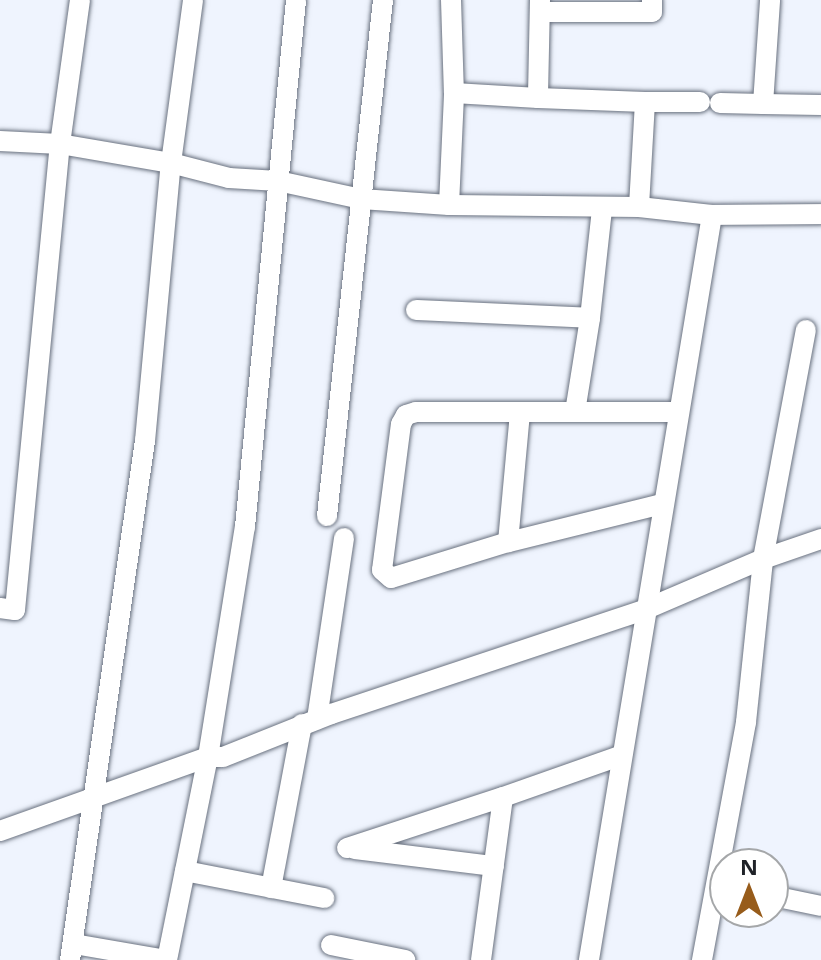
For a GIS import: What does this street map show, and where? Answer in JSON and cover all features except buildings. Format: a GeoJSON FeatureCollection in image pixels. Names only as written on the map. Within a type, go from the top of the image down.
{"type":"FeatureCollection","features":[{"type":"Feature","properties":{"kind":"street"},"geometry":{"type":"LineString","coordinates":[[0,608],[15,610],[60,144],[80,0]]}},
{"type":"Feature","properties":{"kind":"street"},"geometry":{"type":"LineString","coordinates":[[193,0],[171,163],[145,441],[72,952],[167,960],[208,757],[245,527],[296,0]]}},
{"type":"Feature","properties":{"kind":"street"},"geometry":{"type":"LineString","coordinates":[[327,516],[383,0]]}},
{"type":"Feature","properties":{"kind":"street"},"geometry":{"type":"LineString","coordinates":[[449,205],[454,93],[451,0]]}},
{"type":"Feature","properties":{"kind":"street"},"geometry":{"type":"LineString","coordinates":[[538,98],[540,6],[652,12],[652,0]]}},
{"type":"Feature","properties":{"kind":"street"},"geometry":{"type":"LineString","coordinates":[[763,104],[770,0]]}},
{"type":"Feature","properties":{"kind":"street"},"geometry":{"type":"LineString","coordinates":[[454,93],[645,102],[821,105]]}},
{"type":"Feature","properties":{"kind":"street"},"geometry":{"type":"LineString","coordinates":[[639,207],[645,102]]}},
{"type":"Feature","properties":{"kind":"street"},"geometry":{"type":"LineString","coordinates":[[0,141],[60,144],[171,163],[229,178],[278,181],[361,199],[449,205],[639,207],[712,215],[821,214]]}},
{"type":"Feature","properties":{"kind":"street"},"geometry":{"type":"LineString","coordinates":[[575,412],[590,318],[602,209]]}},
{"type":"Feature","properties":{"kind":"street"},"geometry":{"type":"LineString","coordinates":[[589,960],[606,874],[644,610],[712,215]]}},
{"type":"Feature","properties":{"kind":"street"},"geometry":{"type":"LineString","coordinates":[[416,310],[590,318]]}},
{"type":"Feature","properties":{"kind":"street"},"geometry":{"type":"LineString","coordinates":[[725,848],[746,722],[763,559],[806,330]]}},
{"type":"Feature","properties":{"kind":"street"},"geometry":{"type":"LineString","coordinates":[[662,504],[508,542],[391,578],[382,570],[401,424],[406,415],[679,412]]}},
{"type":"Feature","properties":{"kind":"street"},"geometry":{"type":"LineString","coordinates":[[508,542],[520,413]]}},
{"type":"Feature","properties":{"kind":"street"},"geometry":{"type":"LineString","coordinates":[[271,888],[310,721],[344,538]]}},
{"type":"Feature","properties":{"kind":"street"},"geometry":{"type":"LineString","coordinates":[[0,831],[208,757],[223,757],[310,721],[644,610],[763,559],[821,539]]}},
{"type":"Feature","properties":{"kind":"street"},"geometry":{"type":"LineString","coordinates":[[494,866],[347,848],[622,755]]}},
{"type":"Feature","properties":{"kind":"street"},"geometry":{"type":"LineString","coordinates":[[481,960],[503,797]]}},
{"type":"Feature","properties":{"kind":"street"},"geometry":{"type":"LineString","coordinates":[[185,871],[324,898]]}},
{"type":"Feature","properties":{"kind":"street"},"geometry":{"type":"LineString","coordinates":[[789,899],[821,906]]}},
{"type":"Feature","properties":{"kind":"street"},"geometry":{"type":"LineString","coordinates":[[702,960],[709,928]]}},
{"type":"Feature","properties":{"kind":"street"},"geometry":{"type":"LineString","coordinates":[[331,945],[405,960]]}}]}
